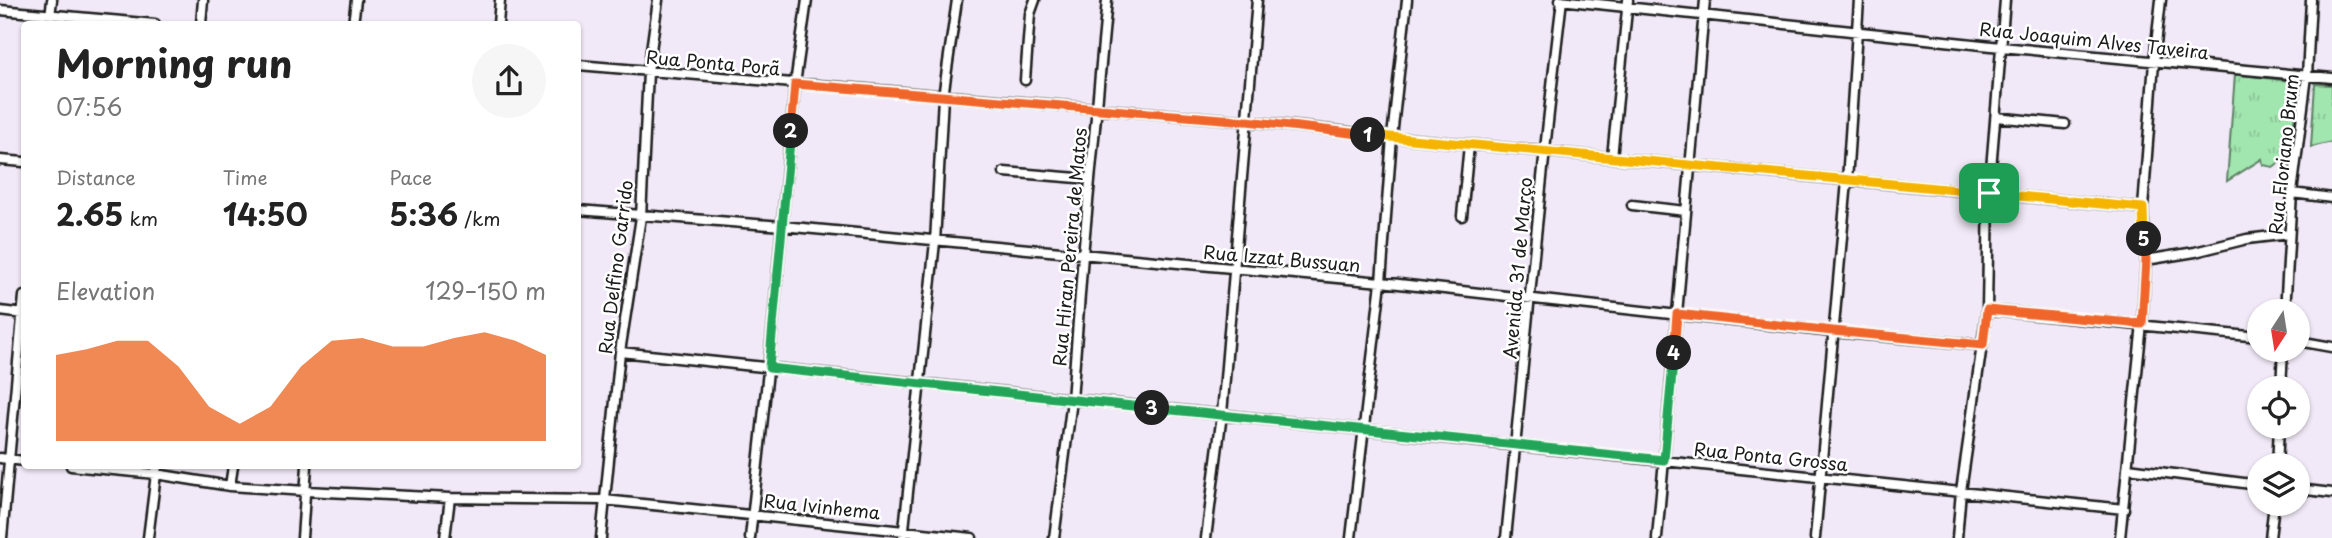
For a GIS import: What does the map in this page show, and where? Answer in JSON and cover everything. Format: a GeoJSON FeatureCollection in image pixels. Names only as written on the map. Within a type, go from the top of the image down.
{"type":"FeatureCollection","features":[{"type":"Feature","properties":{"kind":"street"},"geometry":{"type":"LineString","coordinates":[[49,21],[52,0]]}},
{"type":"Feature","properties":{"kind":"street"},"geometry":{"type":"LineString","coordinates":[[201,21],[203,0]]}},
{"type":"Feature","properties":{"kind":"street"},"geometry":{"type":"LineString","coordinates":[[353,21],[355,0]]}},
{"type":"Feature","properties":{"kind":"street"},"geometry":{"type":"LineString","coordinates":[[498,21],[500,0]]}},
{"type":"Feature","properties":{"kind":"street","name":"Rua Delfino Garrido"},"geometry":{"type":"LineString","coordinates":[[601,538],[620,352],[641,217],[648,72],[658,0]]}},
{"type":"Feature","properties":{"kind":"street"},"geometry":{"type":"LineString","coordinates":[[750,538],[769,368],[795,84],[807,0]]}},
{"type":"Feature","properties":{"kind":"street"},"geometry":{"type":"LineString","coordinates":[[904,534],[935,242],[943,97],[957,0]]}},
{"type":"Feature","properties":{"kind":"street"},"geometry":{"type":"LineString","coordinates":[[1025,80],[1030,14],[1035,0]]}},
{"type":"Feature","properties":{"kind":"street","name":"Rua Hiran Pereira de Matos"},"geometry":{"type":"LineString","coordinates":[[1054,538],[1072,400],[1107,0]]}},
{"type":"Feature","properties":{"kind":"street"},"geometry":{"type":"LineString","coordinates":[[1206,538],[1222,414],[1257,0]]}},
{"type":"Feature","properties":{"kind":"street"},"geometry":{"type":"LineString","coordinates":[[1351,538],[1381,282],[1392,138],[1407,0]]}},
{"type":"Feature","properties":{"kind":"street","name":"Rua Joaquim Alves Taveira"},"geometry":{"type":"LineString","coordinates":[[1561,0],[1628,4],[1704,16],[2332,78]]}},
{"type":"Feature","properties":{"kind":"street","name":"Avenida 31 de Março"},"geometry":{"type":"LineString","coordinates":[[1506,538],[1531,299],[1543,151],[1561,0]]}},
{"type":"Feature","properties":{"kind":"street"},"geometry":{"type":"LineString","coordinates":[[1657,538],[1705,0]]}},
{"type":"Feature","properties":{"kind":"street"},"geometry":{"type":"LineString","coordinates":[[1815,538],[1847,181],[1859,0]]}},
{"type":"Feature","properties":{"kind":"street"},"geometry":{"type":"LineString","coordinates":[[1957,538],[1961,491],[1987,310],[1989,193],[2005,0]]}},
{"type":"Feature","properties":{"kind":"street"},"geometry":{"type":"LineString","coordinates":[[2120,538],[2142,324],[2146,260],[2143,208],[2161,0]]}},
{"type":"Feature","properties":{"kind":"street","name":"Rua Floriano Brum"},"geometry":{"type":"LineString","coordinates":[[2286,299],[2292,193],[2307,76],[2312,0]]}},
{"type":"Feature","properties":{"kind":"street"},"geometry":{"type":"LineString","coordinates":[[1612,157],[1628,4]]}},
{"type":"Feature","properties":{"kind":"street"},"geometry":{"type":"LineString","coordinates":[[0,10],[120,21]]}},
{"type":"Feature","properties":{"kind":"street","name":"Rua Ponta Porã"},"geometry":{"type":"LineString","coordinates":[[581,65],[1247,121],[1392,138],[2143,208]]}},
{"type":"Feature","properties":{"kind":"street"},"geometry":{"type":"LineString","coordinates":[[1996,117],[2065,124]]}},
{"type":"Feature","properties":{"kind":"street"},"geometry":{"type":"LineString","coordinates":[[1462,216],[1469,145]]}},
{"type":"Feature","properties":{"kind":"street"},"geometry":{"type":"LineString","coordinates":[[0,160],[21,162]]}},
{"type":"Feature","properties":{"kind":"street"},"geometry":{"type":"LineString","coordinates":[[1004,172],[1090,179]]}},
{"type":"Feature","properties":{"kind":"street"},"geometry":{"type":"LineString","coordinates":[[2292,193],[2332,198]]}},
{"type":"Feature","properties":{"kind":"street"},"geometry":{"type":"LineString","coordinates":[[1632,205],[1686,211]]}},
{"type":"Feature","properties":{"kind":"street","name":"Rua Izzat Bussuan"},"geometry":{"type":"LineString","coordinates":[[581,210],[782,226],[1381,282],[1983,345]]}},
{"type":"Feature","properties":{"kind":"street"},"geometry":{"type":"LineString","coordinates":[[2146,260],[2195,252],[2247,239],[2289,234]]}},
{"type":"Feature","properties":{"kind":"street"},"geometry":{"type":"LineString","coordinates":[[1987,310],[2247,336]]}},
{"type":"Feature","properties":{"kind":"street"},"geometry":{"type":"LineString","coordinates":[[0,311],[21,314]]}},
{"type":"Feature","properties":{"kind":"street"},"geometry":{"type":"LineString","coordinates":[[2310,343],[2332,347]]}},
{"type":"Feature","properties":{"kind":"street"},"geometry":{"type":"LineString","coordinates":[[2,538],[21,345]]}},
{"type":"Feature","properties":{"kind":"street","name":"Rua Ponta Grossa"},"geometry":{"type":"LineString","coordinates":[[620,352],[2124,509]]}},
{"type":"Feature","properties":{"kind":"street"},"geometry":{"type":"LineString","coordinates":[[0,458],[21,461]]}},
{"type":"Feature","properties":{"kind":"street"},"geometry":{"type":"LineString","coordinates":[[2128,468],[2247,483]]}},
{"type":"Feature","properties":{"kind":"street"},"geometry":{"type":"LineString","coordinates":[[135,469],[156,470],[230,486],[306,491]]}},
{"type":"Feature","properties":{"kind":"street"},"geometry":{"type":"LineString","coordinates":[[230,486],[233,469]]}},
{"type":"Feature","properties":{"kind":"street"},"geometry":{"type":"LineString","coordinates":[[302,538],[307,469]]}},
{"type":"Feature","properties":{"kind":"street"},"geometry":{"type":"LineString","coordinates":[[148,538],[156,470]]}},
{"type":"Feature","properties":{"kind":"street"},"geometry":{"type":"LineString","coordinates":[[2310,490],[2332,493]]}},
{"type":"Feature","properties":{"kind":"street","name":"Rua Ivinhema"},"geometry":{"type":"LineString","coordinates":[[306,491],[450,498],[604,500],[752,514],[904,534],[972,538]]}},
{"type":"Feature","properties":{"kind":"street"},"geometry":{"type":"LineString","coordinates":[[445,538],[450,498]]}},
{"type":"Feature","properties":{"kind":"street"},"geometry":{"type":"LineString","coordinates":[[2270,538],[2273,516]]}},
{"type":"Feature","properties":{"kind":"green space"},"geometry":{"type":"Polygon","coordinates":[[[2235,74],[2298,82],[2291,154],[2273,167],[2263,165],[2262,159],[2227,181],[2235,74]]]}},
{"type":"Feature","properties":{"kind":"green space"},"geometry":{"type":"Polygon","coordinates":[[[2315,84],[2332,85],[2332,142],[2311,147],[2315,84]]]}},
{"type":"Feature","properties":{"kind":"route"},"geometry":{"type":"LineString","coordinates":[[795,84],[1247,121],[1392,138],[1989,193],[2143,208],[2146,260],[2142,324],[1987,310],[1983,345],[1677,314],[1664,460],[769,368],[795,84]]}}]}
